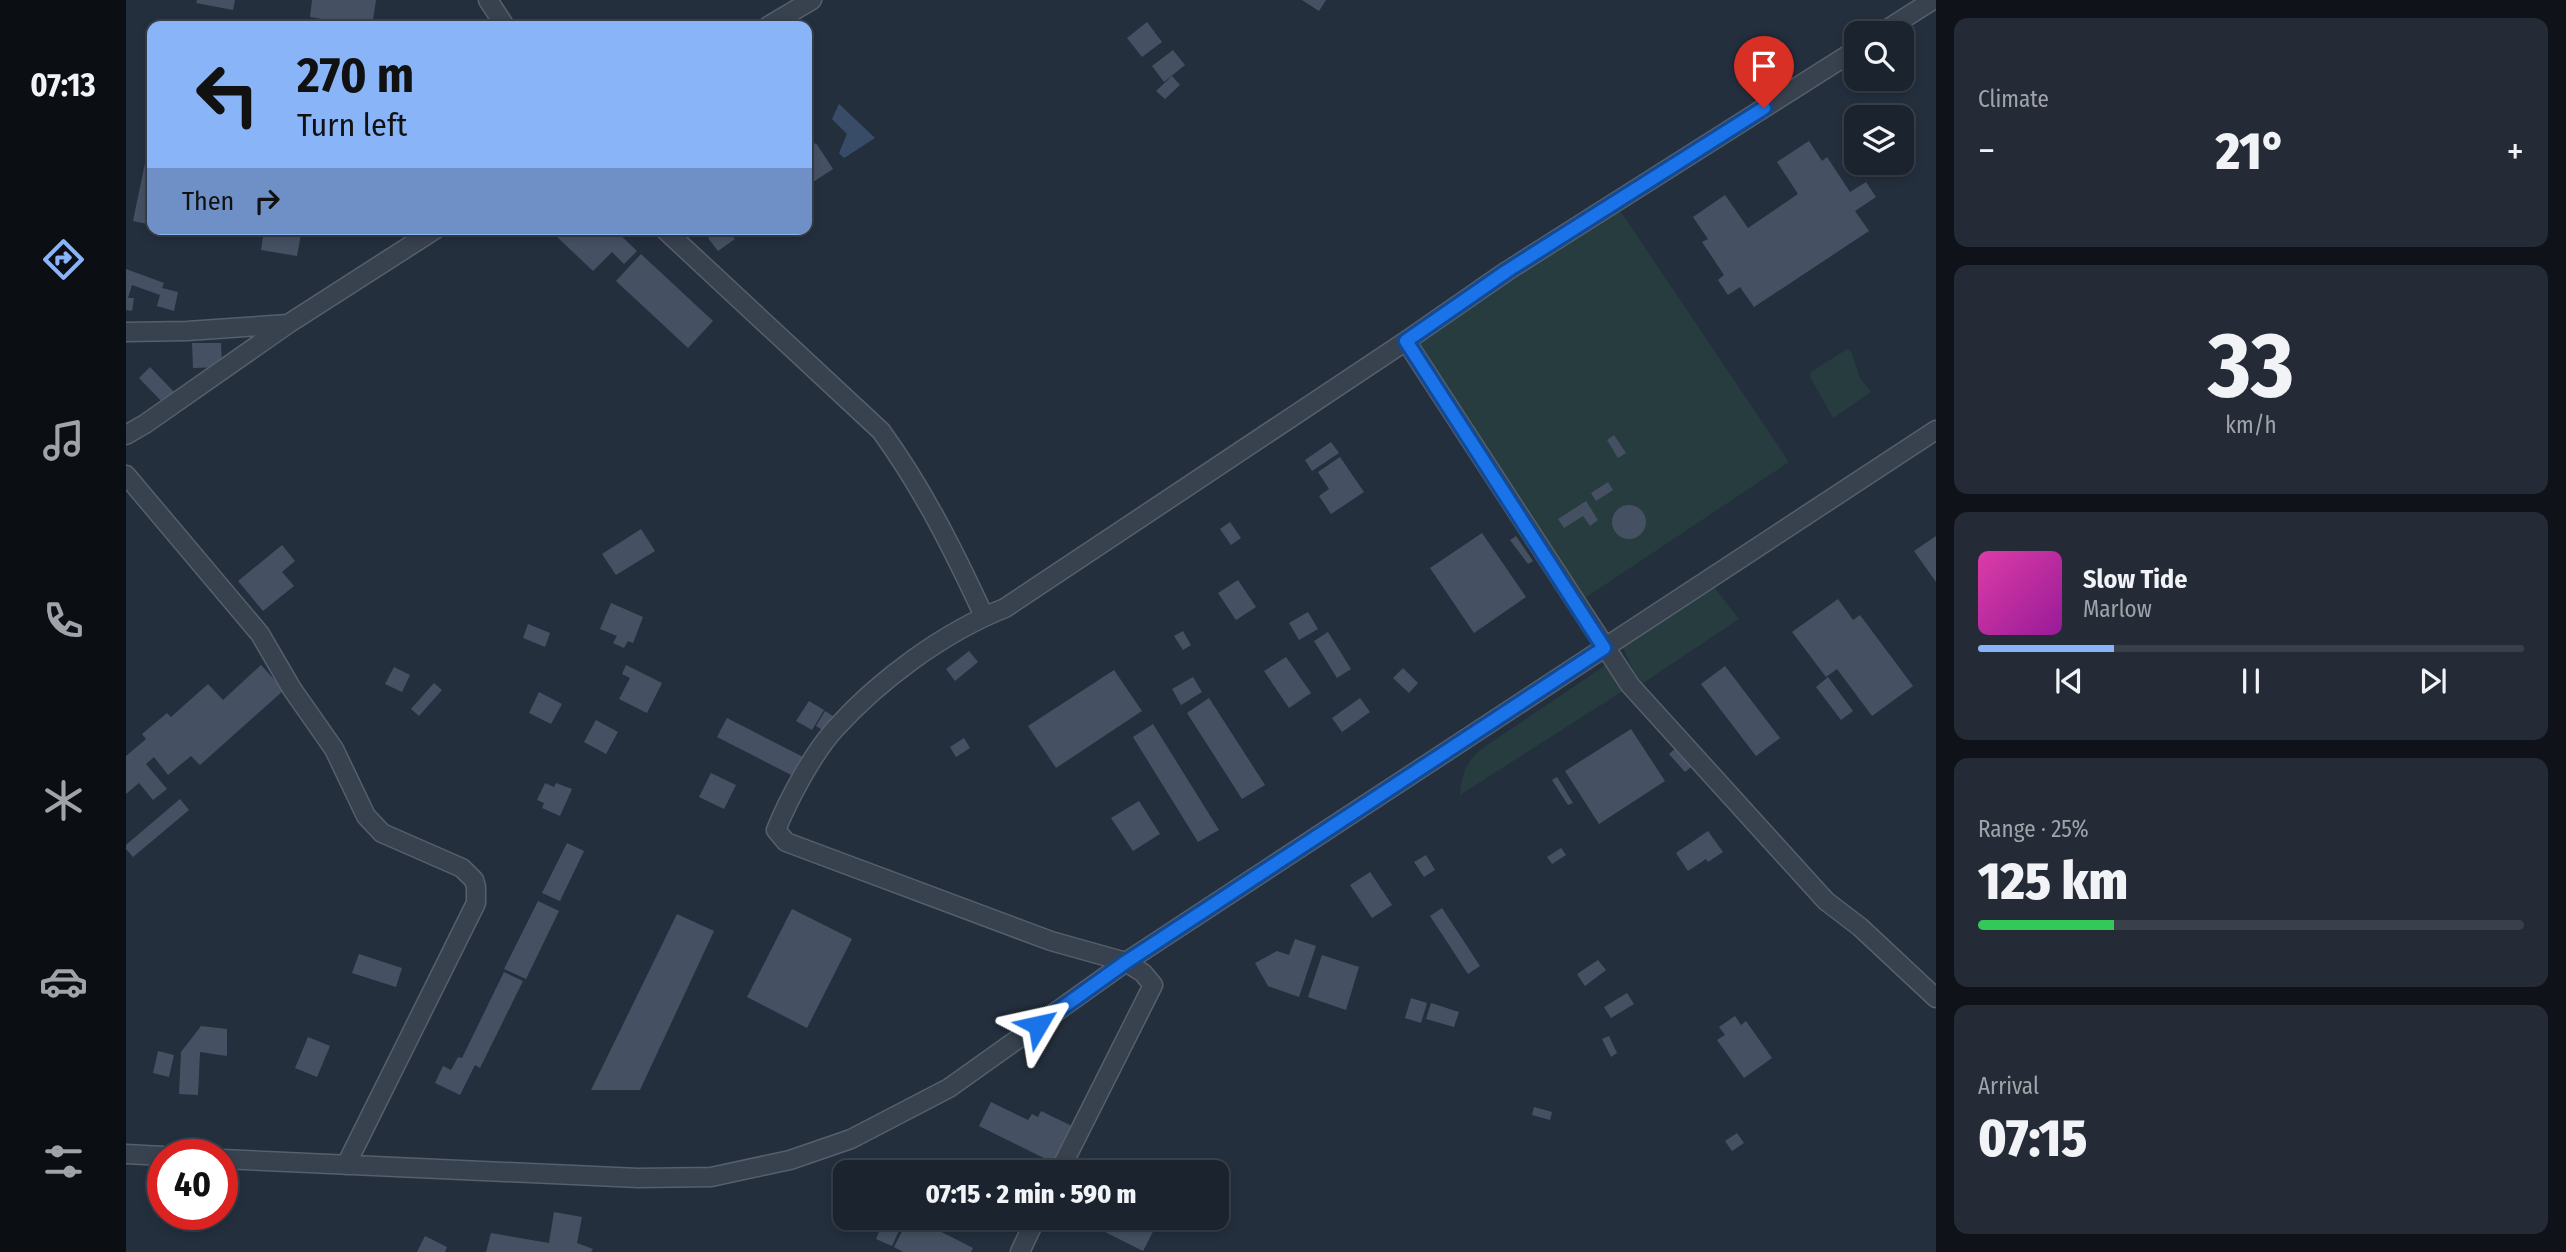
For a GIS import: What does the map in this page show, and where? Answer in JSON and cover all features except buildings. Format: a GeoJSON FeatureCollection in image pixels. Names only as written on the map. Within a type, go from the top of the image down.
{"type":"FeatureCollection","features":[{"type":"Feature","properties":{"kind":"street"},"geometry":{"type":"LineString","coordinates":[[488,0],[502,21]]}},
{"type":"Feature","properties":{"kind":"street"},"geometry":{"type":"LineString","coordinates":[[776,21],[812,0]]}},
{"type":"Feature","properties":{"kind":"street"},"geometry":{"type":"LineString","coordinates":[[1900,21],[1933,0]]}},
{"type":"Feature","properties":{"kind":"street"},"geometry":{"type":"LineString","coordinates":[[1065,1160],[1153,985],[1143,973],[1126,962],[1051,941],[786,842],[776,830],[787,803],[833,730],[895,675],[955,631],[1004,608],[1519,264],[1844,57]]}},
{"type":"Feature","properties":{"kind":"street"},"geometry":{"type":"LineString","coordinates":[[126,435],[288,324],[427,235]]}},
{"type":"Feature","properties":{"kind":"street"},"geometry":{"type":"LineString","coordinates":[[670,235],[881,430],[906,464],[942,527],[984,616]]}},
{"type":"Feature","properties":{"kind":"street"},"geometry":{"type":"LineString","coordinates":[[126,331],[187,331],[288,324]]}},
{"type":"Feature","properties":{"kind":"street"},"geometry":{"type":"LineString","coordinates":[[1406,341],[1630,685],[1826,901],[1860,927],[1936,998]]}},
{"type":"Feature","properties":{"kind":"street"},"geometry":{"type":"LineString","coordinates":[[238,1160],[638,1178],[711,1177],[764,1167],[851,1139],[949,1088],[1126,962],[1936,430]]}},
{"type":"Feature","properties":{"kind":"street"},"geometry":{"type":"LineString","coordinates":[[126,475],[260,634],[292,689],[334,749],[366,816],[382,833],[462,868],[477,887],[476,903],[345,1165]]}},
{"type":"Feature","properties":{"kind":"street"},"geometry":{"type":"LineString","coordinates":[[126,1154],[147,1155]]}},
{"type":"Feature","properties":{"kind":"street"},"geometry":{"type":"LineString","coordinates":[[1020,1252],[1031,1230]]}},
{"type":"Feature","properties":{"kind":"green space"},"geometry":{"type":"Polygon","coordinates":[[[1619,209],[1789,462],[1579,602],[1412,342],[1619,209]]]}},
{"type":"Feature","properties":{"kind":"green space"},"geometry":{"type":"Polygon","coordinates":[[[1847,349],[1851,351],[1860,378],[1871,392],[1833,418],[1810,377],[1811,372],[1847,349]]]}},
{"type":"Feature","properties":{"kind":"green space"},"geometry":{"type":"Polygon","coordinates":[[[1714,587],[1739,619],[1640,685],[1622,647],[1714,587]]]}},
{"type":"Feature","properties":{"kind":"green space"},"geometry":{"type":"Polygon","coordinates":[[[1606,665],[1616,667],[1629,687],[1460,795],[1465,770],[1480,750],[1606,665]]]}},
{"type":"Feature","properties":{"kind":"water"},"geometry":{"type":"Polygon","coordinates":[[[839,104],[875,138],[844,158],[839,153],[847,134],[832,119],[839,104]]]}},
{"type":"Feature","properties":{"kind":"route"},"geometry":{"type":"LineString","coordinates":[[1038,1025],[1126,962],[1604,648],[1406,341],[1507,271],[1764,108]]}}]}
